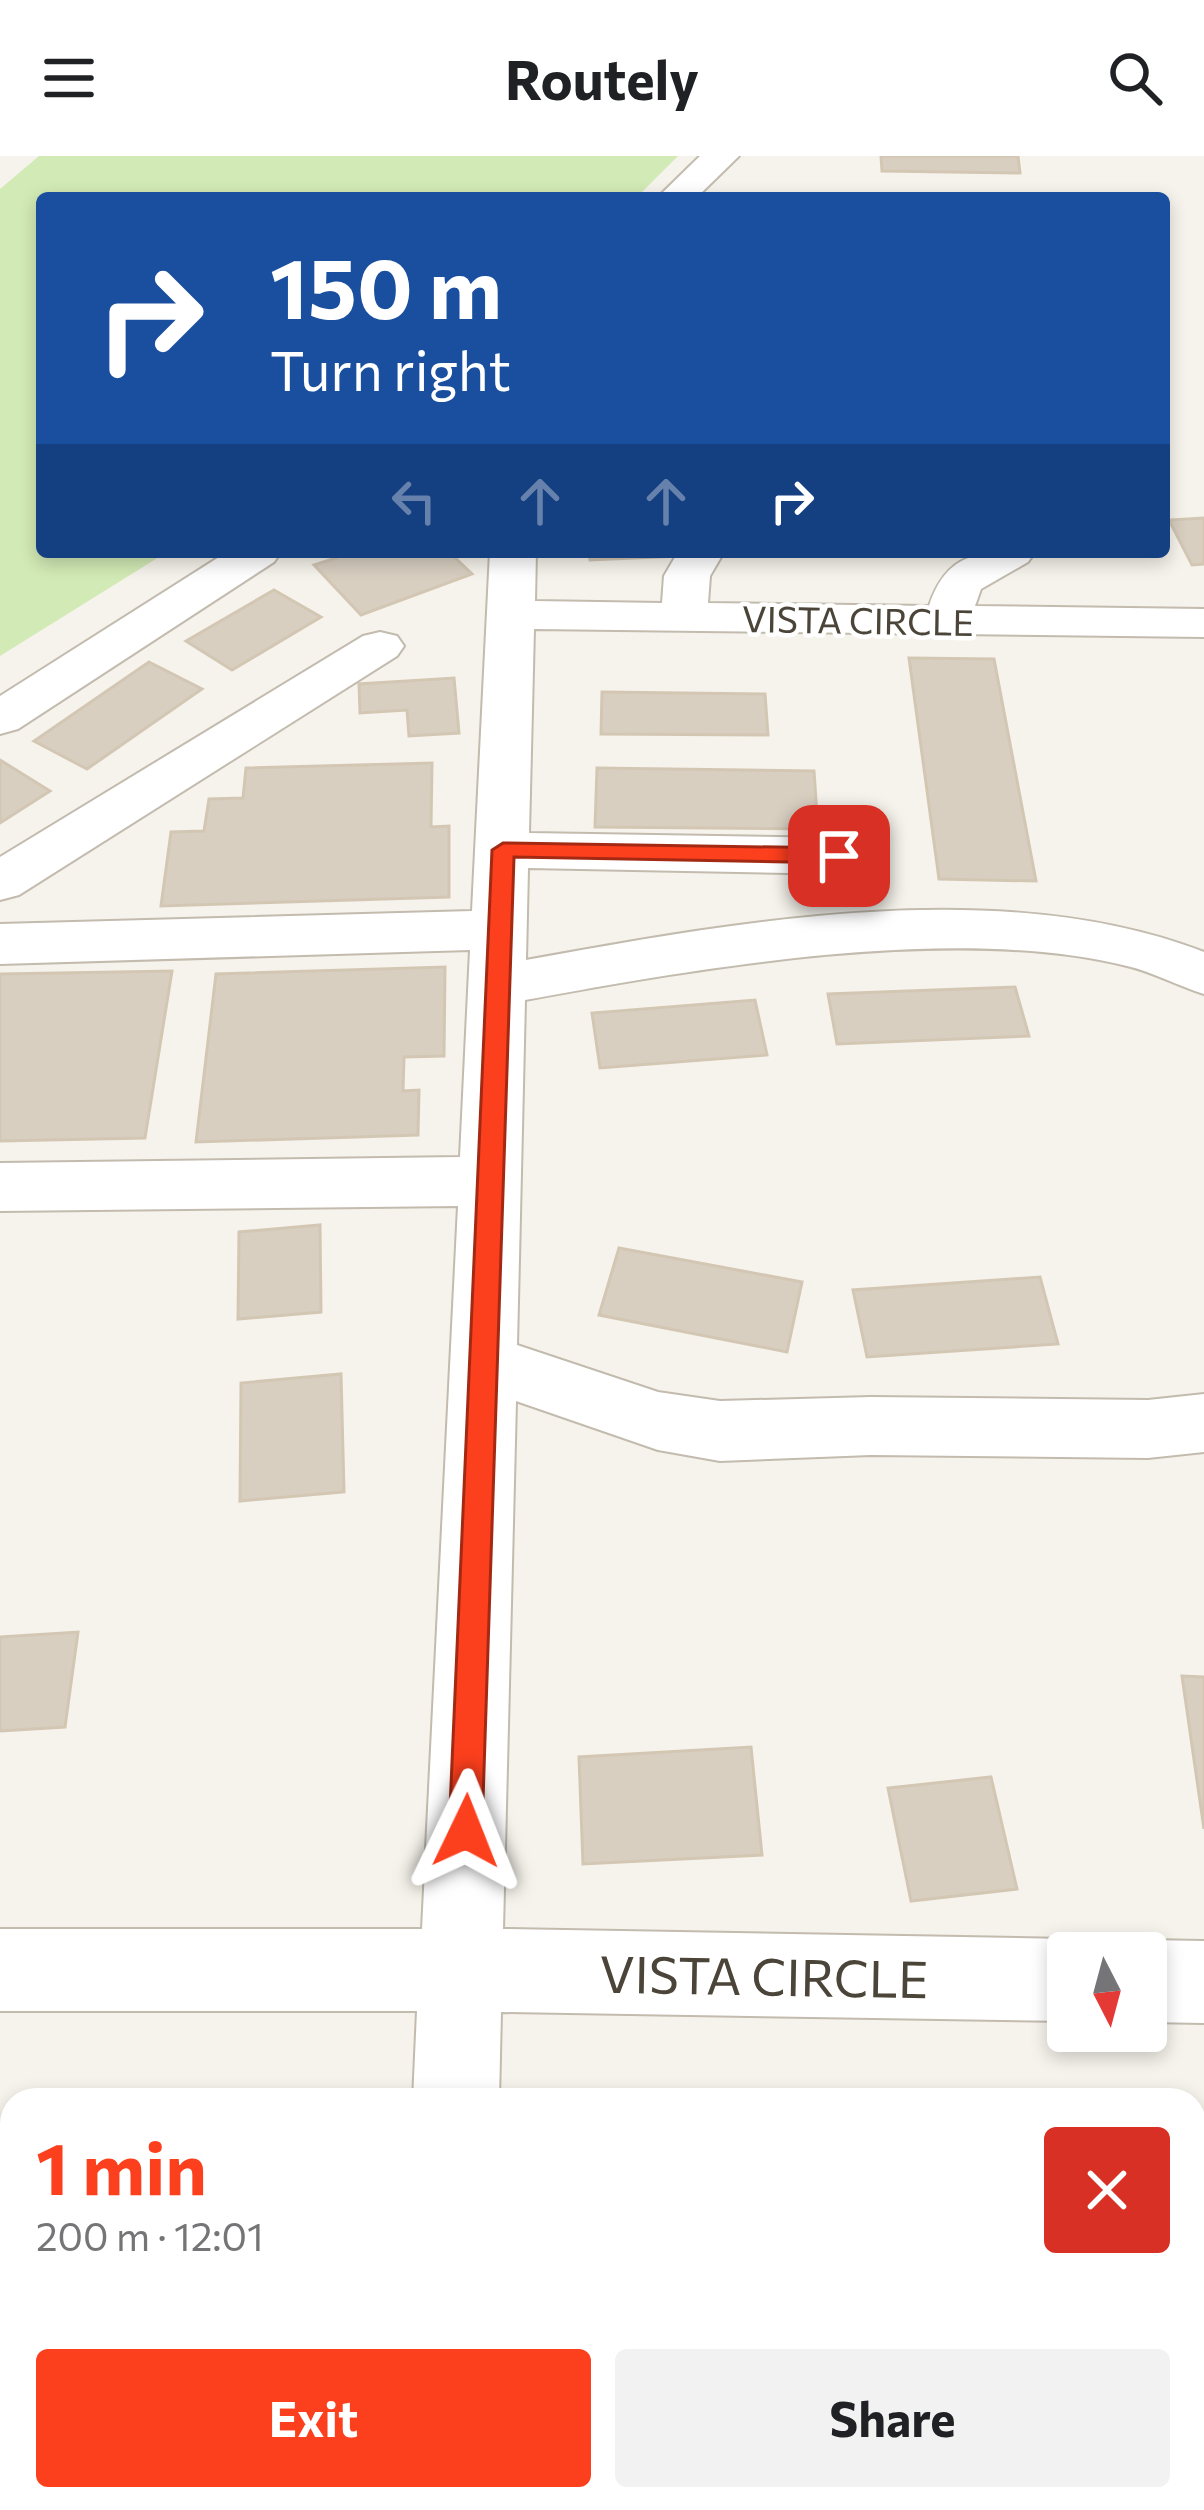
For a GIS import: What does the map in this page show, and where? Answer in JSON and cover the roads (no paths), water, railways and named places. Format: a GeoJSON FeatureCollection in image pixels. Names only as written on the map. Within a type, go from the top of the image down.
{"type":"FeatureCollection","features":[{"type":"Feature","properties":{"kind":"street"},"geometry":{"type":"LineString","coordinates":[[681,192],[721,156]]}},
{"type":"Feature","properties":{"kind":"street"},"geometry":{"type":"LineString","coordinates":[[0,718],[249,558]]}},
{"type":"Feature","properties":{"kind":"street"},"geometry":{"type":"LineString","coordinates":[[684,617],[687,576],[698,558]]}},
{"type":"Feature","properties":{"kind":"street"},"geometry":{"type":"LineString","coordinates":[[947,620],[960,582],[1002,558]]}},
{"type":"Feature","properties":{"kind":"street"},"geometry":{"type":"LineString","coordinates":[[456,2088],[512,584]]}},
{"type":"Feature","properties":{"kind":"street","name":"VISTA CIRCLE"},"geometry":{"type":"LineString","coordinates":[[512,584],[684,617],[1204,623]]}},
{"type":"Feature","properties":{"kind":"street"},"geometry":{"type":"LineString","coordinates":[[0,882],[380,646]]}},
{"type":"Feature","properties":{"kind":"street"},"geometry":{"type":"LineString","coordinates":[[503,850],[839,856]]}},
{"type":"Feature","properties":{"kind":"street"},"geometry":{"type":"LineString","coordinates":[[0,944],[499,958],[682,952],[973,933],[1066,936],[1124,945],[1204,974]]}},
{"type":"Feature","properties":{"kind":"street"},"geometry":{"type":"LineString","coordinates":[[0,1187],[490,1181]]}},
{"type":"Feature","properties":{"kind":"street"},"geometry":{"type":"LineString","coordinates":[[483,1367],[518,1373],[658,1421],[720,1431],[872,1426],[1148,1430],[1204,1423]]}},
{"type":"Feature","properties":{"kind":"street","name":"VISTA CIRCLE"},"geometry":{"type":"LineString","coordinates":[[0,1970],[460,1970],[1047,1980]]}},
{"type":"Feature","properties":{"kind":"street"},"geometry":{"type":"LineString","coordinates":[[1167,1981],[1204,1982]]}}]}
